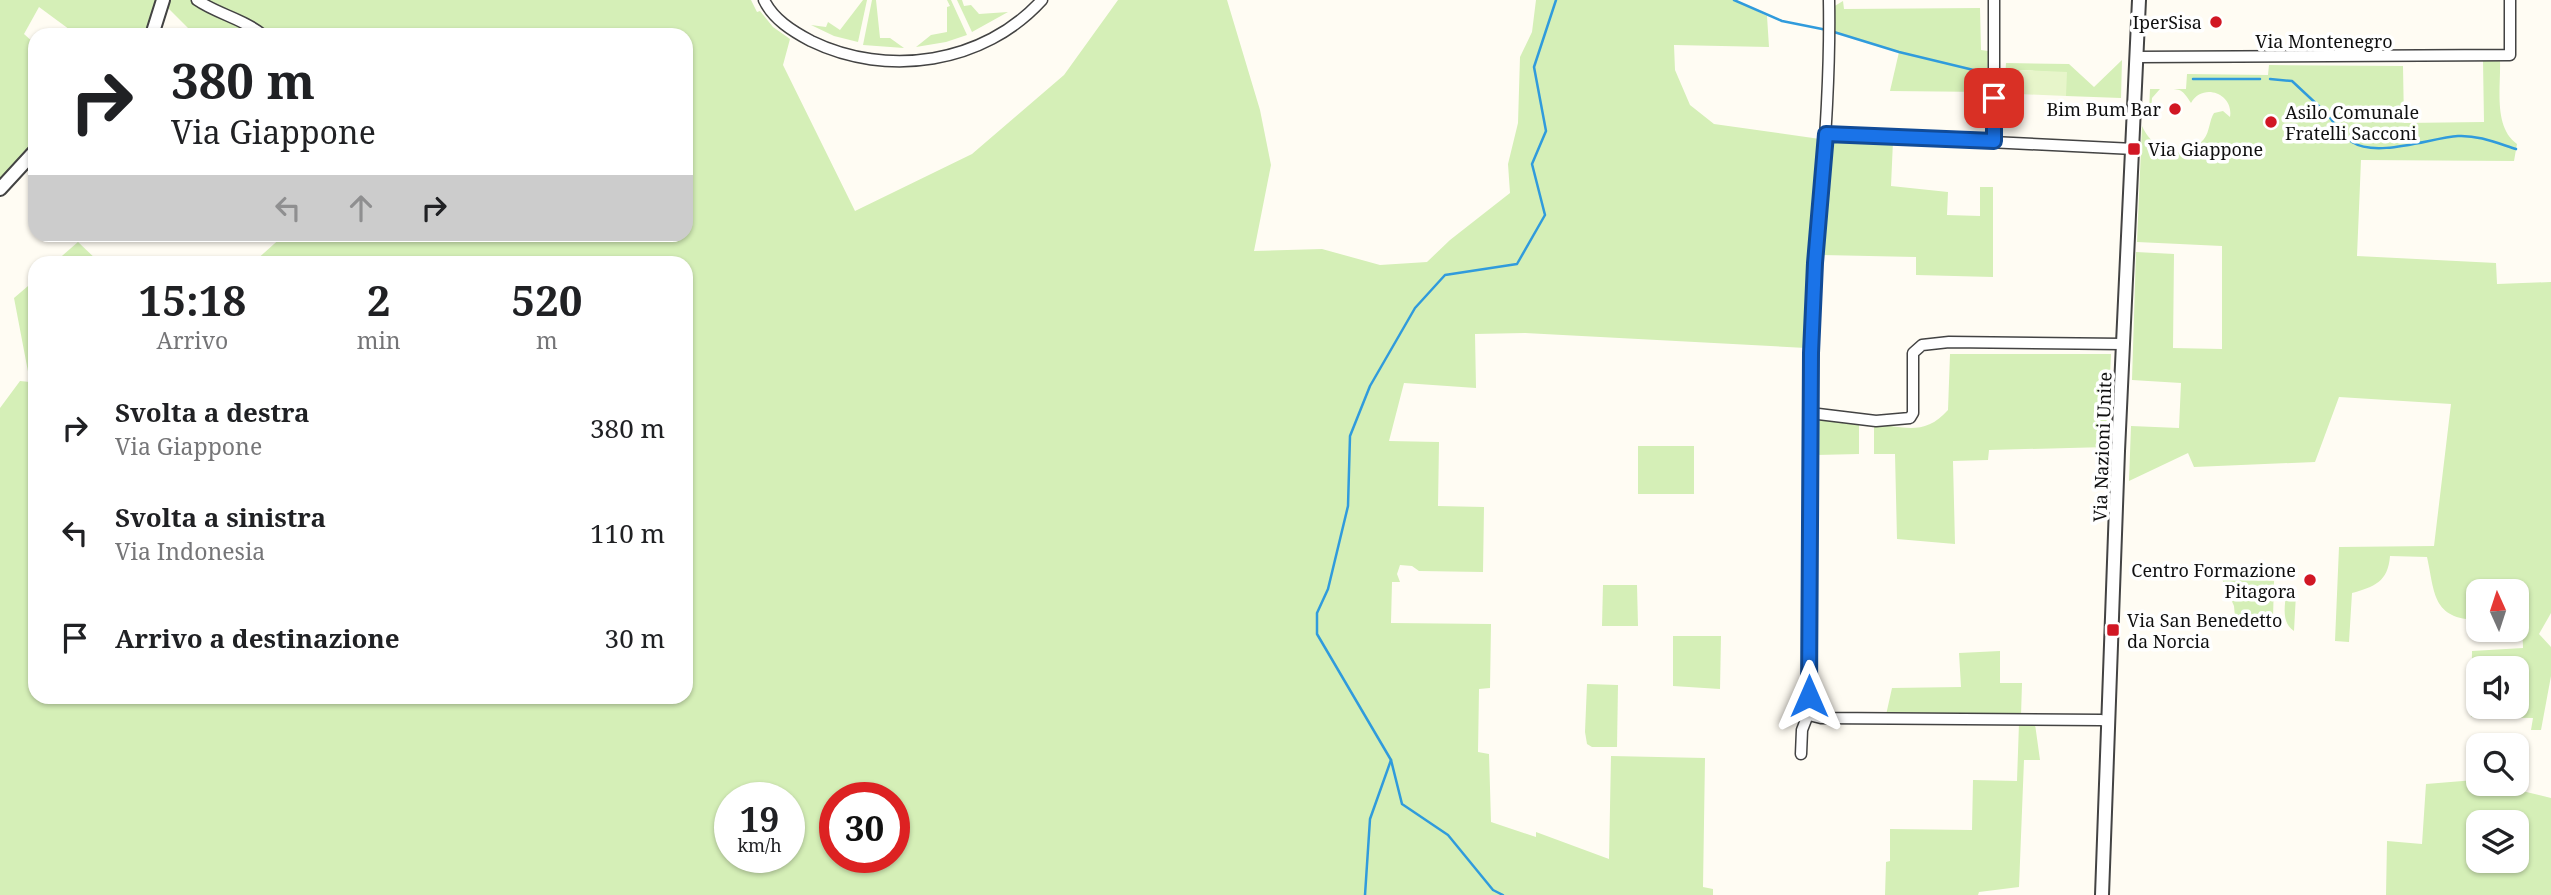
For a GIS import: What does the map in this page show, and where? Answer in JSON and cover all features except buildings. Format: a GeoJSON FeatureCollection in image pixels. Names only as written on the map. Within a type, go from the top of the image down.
{"type":"FeatureCollection","features":[{"type":"Feature","properties":{"kind":"street"},"geometry":{"type":"LineString","coordinates":[[154,28],[163,0]]}},
{"type":"Feature","properties":{"kind":"street"},"geometry":{"type":"LineString","coordinates":[[197,0],[212,10],[254,28]]}},
{"type":"Feature","properties":{"kind":"street"},"geometry":{"type":"LineString","coordinates":[[764,0],[775,18],[825,48],[857,58],[910,62],[963,51],[991,40],[1042,0]]}},
{"type":"Feature","properties":{"kind":"street"},"geometry":{"type":"LineString","coordinates":[[1801,754],[1802,730],[1809,712],[1810,414],[1815,263],[1826,134],[1829,0]]}},
{"type":"Feature","properties":{"kind":"street"},"geometry":{"type":"LineString","coordinates":[[1994,0],[1994,141]]}},
{"type":"Feature","properties":{"kind":"street","name":"Via Nazioni Unite"},"geometry":{"type":"LineString","coordinates":[[2102,895],[2139,0]]}},
{"type":"Feature","properties":{"kind":"street","name":"Via Montenegro"},"geometry":{"type":"LineString","coordinates":[[2137,57],[2510,55],[2510,0]]}},
{"type":"Feature","properties":{"kind":"street"},"geometry":{"type":"LineString","coordinates":[[1826,134],[2134,149]]}},
{"type":"Feature","properties":{"kind":"street"},"geometry":{"type":"LineString","coordinates":[[0,188],[28,158]]}},
{"type":"Feature","properties":{"kind":"street"},"geometry":{"type":"LineString","coordinates":[[1810,414],[1876,421],[1910,418],[1913,413],[1913,353],[1922,345],[1985,342],[2123,344]]}},
{"type":"Feature","properties":{"kind":"street"},"geometry":{"type":"LineString","coordinates":[[1809,712],[1821,718],[2109,722]]}},
{"type":"Feature","properties":{"kind":"street"},"geometry":{"type":"LineString","coordinates":[[1802,730],[1821,718]]}},
{"type":"Feature","properties":{"kind":"green space"},"geometry":{"type":"Polygon","coordinates":[[[0,0],[158,0],[149,28],[68,28],[39,7],[24,34],[28,38],[28,155],[14,164],[0,181],[0,0]]]}},
{"type":"Feature","properties":{"kind":"green space"},"geometry":{"type":"Polygon","coordinates":[[[170,0],[751,0],[757,12],[760,11],[773,27],[790,39],[783,65],[855,211],[972,154],[1064,75],[1118,0],[1227,0],[1260,110],[1271,165],[1254,251],[1322,249],[1380,265],[1427,262],[1450,240],[1510,193],[1508,164],[1518,123],[1520,57],[1532,32],[1536,0],[1734,0],[1767,16],[1769,47],[1674,45],[1675,70],[1690,105],[1714,124],[1820,139],[1806,348],[1525,333],[1475,334],[1476,388],[1404,383],[1389,441],[1439,442],[1438,506],[1484,507],[1483,572],[1419,571],[1412,566],[1400,565],[1397,574],[1400,582],[1392,582],[1391,623],[1491,624],[1490,688],[1479,689],[1478,752],[1489,754],[1491,822],[1536,837],[1536,832],[1609,859],[1611,756],[1705,758],[1703,887],[1713,889],[1713,895],[0,895],[0,408],[20,381],[28,382],[28,704],[693,704],[693,256],[261,256],[276,242],[693,242],[693,28],[188,28],[167,7],[170,0]]]}},
{"type":"Feature","properties":{"kind":"green space"},"geometry":{"type":"Polygon","coordinates":[[[863,0],[867,0],[858,42],[834,36],[811,25],[826,27],[828,22],[840,30],[863,0]]]}},
{"type":"Feature","properties":{"kind":"green space"},"geometry":{"type":"Polygon","coordinates":[[[872,0],[876,0],[880,38],[890,38],[904,48],[863,45],[872,0]]]}},
{"type":"Feature","properties":{"kind":"green space"},"geometry":{"type":"Polygon","coordinates":[[[947,0],[951,0],[967,35],[916,47],[931,35],[947,32],[947,7],[950,6],[947,0]]]}},
{"type":"Feature","properties":{"kind":"green space"},"geometry":{"type":"Polygon","coordinates":[[[957,0],[962,0],[964,6],[971,5],[979,14],[1008,12],[972,32],[957,0]]]}},
{"type":"Feature","properties":{"kind":"green space"},"geometry":{"type":"Polygon","coordinates":[[[1843,1],[1844,9],[1980,8],[1981,50],[1988,51],[1987,92],[1890,91],[1899,52],[1834,32],[1833,7],[1843,1]]]}},
{"type":"Feature","properties":{"kind":"green space"},"geometry":{"type":"Polygon","coordinates":[[[2122,60],[2121,98],[2066,96],[2066,73],[2021,70],[2019,94],[2004,93],[2006,63],[2069,64],[2094,87],[2122,60]]]}},
{"type":"Feature","properties":{"kind":"green space"},"geometry":{"type":"Polygon","coordinates":[[[2483,61],[2500,61],[2501,117],[2509,137],[2517,144],[2514,161],[2361,160],[2357,256],[2496,263],[2497,284],[2551,282],[2551,613],[2539,634],[2551,647],[2551,676],[2541,730],[2531,730],[2533,718],[2529,718],[2529,656],[2472,656],[2472,651],[2523,648],[2523,642],[2529,642],[2529,579],[2466,579],[2466,618],[2463,618],[2452,615],[2438,602],[2427,557],[2390,556],[2389,565],[2379,582],[2352,593],[2349,642],[2335,641],[2339,547],[2434,546],[2451,404],[2339,397],[2315,462],[2194,467],[2188,453],[2129,481],[2131,426],[2179,428],[2181,383],[2132,380],[2136,252],[2174,254],[2173,348],[2222,349],[2222,246],[2137,242],[2142,126],[2154,143],[2170,152],[2178,153],[2196,147],[2204,139],[2214,113],[2223,111],[2230,117],[2227,102],[2216,93],[2203,93],[2191,103],[2185,94],[2176,89],[2186,89],[2187,74],[2268,75],[2269,65],[2403,66],[2404,123],[2484,122],[2483,61]]]}},
{"type":"Feature","properties":{"kind":"green space"},"geometry":{"type":"Polygon","coordinates":[[[2020,70],[2067,72],[2066,96],[2019,94],[2020,70]]]}},
{"type":"Feature","properties":{"kind":"green space"},"geometry":{"type":"Polygon","coordinates":[[[2150,89],[2160,89],[2152,98],[2149,112],[2150,89]]]}},
{"type":"Feature","properties":{"kind":"green space"},"geometry":{"type":"Polygon","coordinates":[[[1831,137],[1893,141],[1891,186],[1948,192],[1947,215],[1980,216],[1980,187],[1993,187],[1993,277],[1916,275],[1916,257],[1822,255],[1820,249],[1831,137]]]}},
{"type":"Feature","properties":{"kind":"green space"},"geometry":{"type":"Polygon","coordinates":[[[78,242],[93,256],[62,256],[78,242]]]}},
{"type":"Feature","properties":{"kind":"green space"},"geometry":{"type":"Polygon","coordinates":[[[28,286],[28,372],[14,298],[28,286]]]}},
{"type":"Feature","properties":{"kind":"green space"},"geometry":{"type":"Polygon","coordinates":[[[1950,354],[2111,354],[2107,447],[1989,450],[1988,460],[1953,461],[1955,544],[1897,539],[1895,454],[1874,454],[1874,424],[1923,427],[1948,410],[1950,354]]]}},
{"type":"Feature","properties":{"kind":"green space"},"geometry":{"type":"Polygon","coordinates":[[[1816,418],[1859,424],[1859,454],[1816,455],[1816,418]]]}},
{"type":"Feature","properties":{"kind":"green space"},"geometry":{"type":"Polygon","coordinates":[[[1638,446],[1694,446],[1694,494],[1638,494],[1638,446]]]}},
{"type":"Feature","properties":{"kind":"green space"},"geometry":{"type":"Polygon","coordinates":[[[2222,579],[2274,581],[2273,619],[2235,617],[2234,606],[2222,579]]]}},
{"type":"Feature","properties":{"kind":"green space"},"geometry":{"type":"Polygon","coordinates":[[[1603,585],[1637,585],[1638,626],[1602,626],[1603,585]]]}},
{"type":"Feature","properties":{"kind":"green space"},"geometry":{"type":"Polygon","coordinates":[[[2286,593],[2296,594],[2294,631],[2285,619],[2286,593]]]}},
{"type":"Feature","properties":{"kind":"green space"},"geometry":{"type":"Polygon","coordinates":[[[1673,636],[1721,636],[1720,689],[1673,686],[1673,636]]]}},
{"type":"Feature","properties":{"kind":"green space"},"geometry":{"type":"Polygon","coordinates":[[[2000,651],[2000,683],[2022,683],[2021,716],[1886,715],[1892,688],[1961,687],[1959,653],[2000,651]]]}},
{"type":"Feature","properties":{"kind":"green space"},"geometry":{"type":"Polygon","coordinates":[[[1587,684],[1618,685],[1617,747],[1592,747],[1587,744],[1587,684]]]}},
{"type":"Feature","properties":{"kind":"green space"},"geometry":{"type":"Polygon","coordinates":[[[2019,723],[2035,724],[2040,760],[2024,760],[2019,887],[1979,892],[1978,895],[1885,895],[1886,862],[1890,861],[1890,829],[1972,830],[1973,780],[2017,781],[2019,723]]]}},
{"type":"Feature","properties":{"kind":"green space"},"geometry":{"type":"Polygon","coordinates":[[[2466,781],[2466,796],[2529,796],[2529,793],[2551,798],[2551,895],[2386,895],[2387,841],[2422,844],[2426,784],[2466,781]]]}},
{"type":"Feature","properties":{"kind":"waterway"},"geometry":{"type":"LineString","coordinates":[[1503,895],[1493,890],[1448,835],[1402,804],[1391,760],[1317,634],[1317,613],[1328,589],[1348,506],[1350,436],[1370,386],[1415,308],[1445,275],[1517,264],[1545,215],[1532,164],[1546,131],[1534,67],[1556,0]]}},
{"type":"Feature","properties":{"kind":"waterway"},"geometry":{"type":"LineString","coordinates":[[1734,0],[1782,21],[1827,30]]}},
{"type":"Feature","properties":{"kind":"waterway"},"geometry":{"type":"LineString","coordinates":[[1834,32],[1899,52],[1986,73]]}},
{"type":"Feature","properties":{"kind":"waterway"},"geometry":{"type":"LineString","coordinates":[[2193,79],[2260,79]]}},
{"type":"Feature","properties":{"kind":"waterway"},"geometry":{"type":"LineString","coordinates":[[2270,79],[2292,81],[2323,110]]}},
{"type":"Feature","properties":{"kind":"waterway"},"geometry":{"type":"LineString","coordinates":[[2330,118],[2349,140],[2363,146],[2389,148],[2465,136],[2516,149]]}},
{"type":"Feature","properties":{"kind":"waterway"},"geometry":{"type":"LineString","coordinates":[[1365,895],[1370,819],[1391,760]]}},
{"type":"Feature","properties":{"kind":"place","name":"IperSisa"},"geometry":{"type":"Point","coordinates":[2216,22]}},
{"type":"Feature","properties":{"kind":"place","name":"Bim Bum Bar"},"geometry":{"type":"Point","coordinates":[2175,109]}},
{"type":"Feature","properties":{"kind":"place","name":"Asilo Comunale Fratelli Sacconi"},"geometry":{"type":"Point","coordinates":[2271,122]}},
{"type":"Feature","properties":{"kind":"place","name":"Via Giappone"},"geometry":{"type":"Point","coordinates":[2134,149]}},
{"type":"Feature","properties":{"kind":"place","name":"Centro Formazione Pitagora"},"geometry":{"type":"Point","coordinates":[2310,580]}},
{"type":"Feature","properties":{"kind":"place","name":"Via San Benedetto da Norcia"},"geometry":{"type":"Point","coordinates":[2113,630]}},
{"type":"Feature","properties":{"kind":"route"},"geometry":{"type":"LineString","coordinates":[[1809,696],[1811,353],[1815,263],[1826,134],[1994,141],[1994,98]]}}]}
